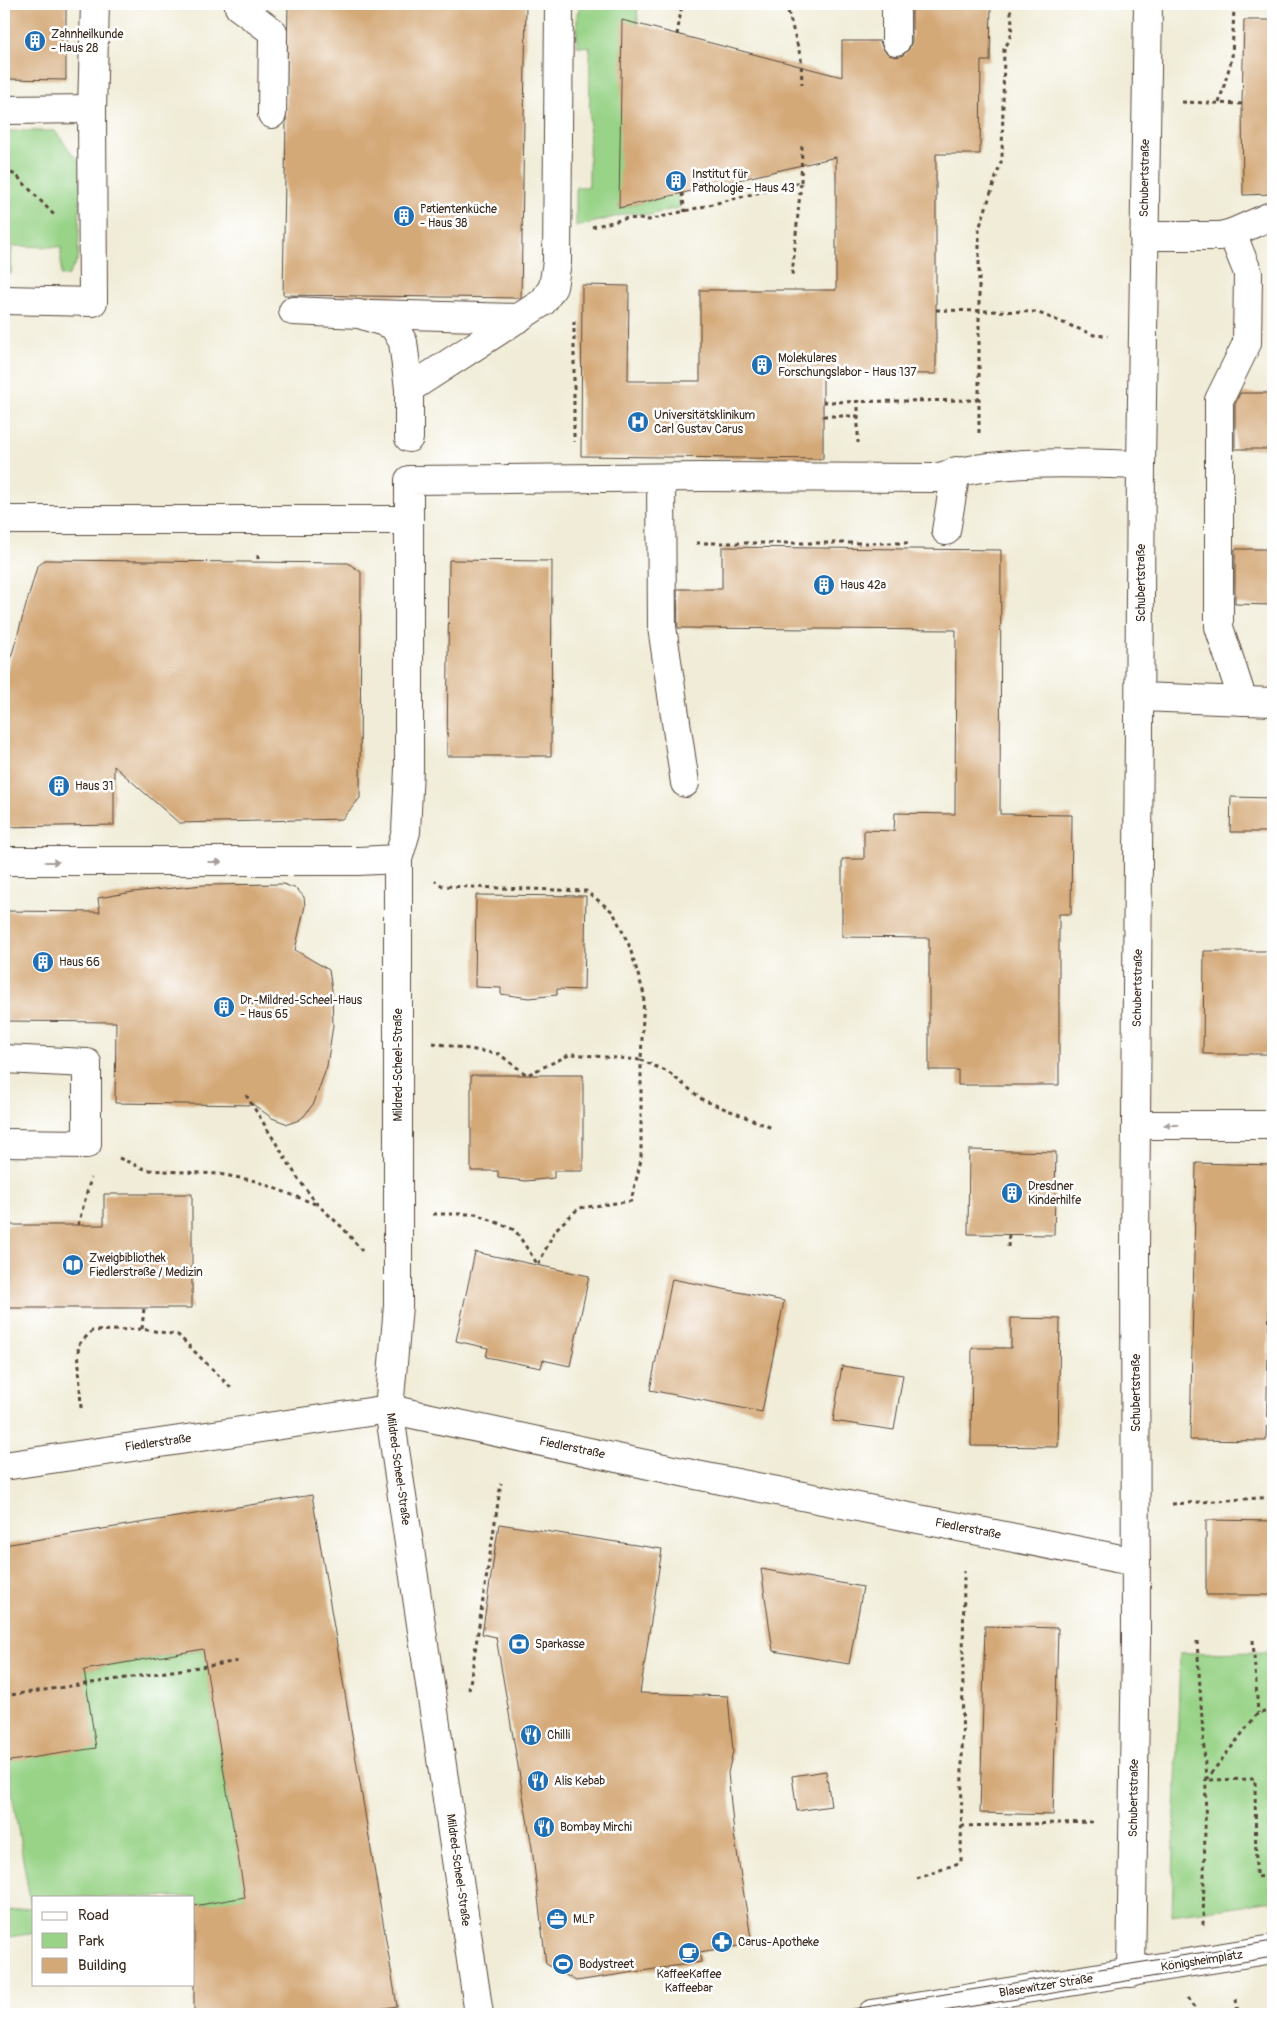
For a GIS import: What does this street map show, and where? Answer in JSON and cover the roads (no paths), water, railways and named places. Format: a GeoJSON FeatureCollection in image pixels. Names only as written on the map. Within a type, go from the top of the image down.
{"type":"FeatureCollection","features":[{"type":"Feature","properties":{"kind":"street"},"geometry":{"type":"LineString","coordinates":[[4,300],[93,302],[92,109],[96,4]]}},
{"type":"Feature","properties":{"kind":"street"},"geometry":{"type":"LineString","coordinates":[[239,4],[239,7],[273,32],[272,114]]}},
{"type":"Feature","properties":{"kind":"street"},"geometry":{"type":"LineString","coordinates":[[409,389],[543,302],[553,287],[557,262],[559,4]]}},
{"type":"Feature","properties":{"kind":"street"},"geometry":{"type":"LineString","coordinates":[[896,4],[896,41]]}},
{"type":"Feature","properties":{"kind":"street","name":"Schubertstraße"},"geometry":{"type":"LineString","coordinates":[[1131,1973],[1136,1562],[1135,1250],[1141,464],[1148,4]]}},
{"type":"Feature","properties":{"kind":"street"},"geometry":{"type":"LineString","coordinates":[[4,110],[92,109]]}},
{"type":"Feature","properties":{"kind":"street"},"geometry":{"type":"LineString","coordinates":[[1144,236],[1232,234],[1273,215]]}},
{"type":"Feature","properties":{"kind":"street"},"geometry":{"type":"LineString","coordinates":[[1232,234],[1248,273],[1247,343],[1219,400],[1219,627],[1243,701]]}},
{"type":"Feature","properties":{"kind":"street"},"geometry":{"type":"LineString","coordinates":[[293,311],[519,318]]}},
{"type":"Feature","properties":{"kind":"street"},"geometry":{"type":"LineString","coordinates":[[359,314],[393,324],[403,342],[409,389],[409,438]]}},
{"type":"Feature","properties":{"kind":"street"},"geometry":{"type":"LineString","coordinates":[[685,783],[662,627],[661,478],[936,478],[968,470],[1066,463],[1141,464]]}},
{"type":"Feature","properties":{"kind":"street"},"geometry":{"type":"LineString","coordinates":[[946,531],[968,470]]}},
{"type":"Feature","properties":{"kind":"street","name":"Mildred-Scheel-Straße"},"geometry":{"type":"LineString","coordinates":[[479,2014],[389,1409],[398,1306],[398,859],[406,832],[409,770],[409,480],[661,478]]}},
{"type":"Feature","properties":{"kind":"street"},"geometry":{"type":"LineString","coordinates":[[4,520],[409,520]]}},
{"type":"Feature","properties":{"kind":"street"},"geometry":{"type":"LineString","coordinates":[[1140,697],[1273,702]]}},
{"type":"Feature","properties":{"kind":"street"},"geometry":{"type":"LineString","coordinates":[[4,861],[358,861],[398,859]]}},
{"type":"Feature","properties":{"kind":"street"},"geometry":{"type":"LineString","coordinates":[[4,1059],[87,1063],[93,1147],[4,1143]]}},
{"type":"Feature","properties":{"kind":"street"},"geometry":{"type":"LineString","coordinates":[[1137,1125],[1273,1125]]}},
{"type":"Feature","properties":{"kind":"street","name":"Fiedlerstraße"},"geometry":{"type":"LineString","coordinates":[[4,1466],[389,1409],[696,1474],[1136,1562]]}},
{"type":"Feature","properties":{"kind":"street","name":"Königsheimplatz"},"geometry":{"type":"LineString","coordinates":[[1131,1973],[1273,1949]]}},
{"type":"Feature","properties":{"kind":"street","name":"Blasewitzer Straße"},"geometry":{"type":"LineString","coordinates":[[872,2014],[1131,1973]]}},
{"type":"Feature","properties":{"kind":"tram line"},"geometry":{"type":"LineString","coordinates":[[822,2014],[1273,1941]]}},
{"type":"Feature","properties":{"kind":"tram line"},"geometry":{"type":"LineString","coordinates":[[925,2014],[1273,1957]]}},
{"type":"Feature","properties":{"kind":"place","name":"Zahnheilkunde - Haus 28"},"geometry":{"type":"Point","coordinates":[35,41]}},
{"type":"Feature","properties":{"kind":"place","name":"Institut für Pathologie - Haus 43"},"geometry":{"type":"Point","coordinates":[676,181]}},
{"type":"Feature","properties":{"kind":"place","name":"Patientenküche - Haus 38"},"geometry":{"type":"Point","coordinates":[404,216]}},
{"type":"Feature","properties":{"kind":"place","name":"Molekulares Forschungslabor - Haus 137"},"geometry":{"type":"Point","coordinates":[762,365]}},
{"type":"Feature","properties":{"kind":"place","name":"Universitätsklinikum Carl Gustav Carus"},"geometry":{"type":"Point","coordinates":[638,422]}},
{"type":"Feature","properties":{"kind":"place","name":"Haus 42a"},"geometry":{"type":"Point","coordinates":[824,585]}},
{"type":"Feature","properties":{"kind":"place","name":"Haus 31"},"geometry":{"type":"Point","coordinates":[59,786]}},
{"type":"Feature","properties":{"kind":"place","name":"Haus 66"},"geometry":{"type":"Point","coordinates":[43,962]}},
{"type":"Feature","properties":{"kind":"place","name":"Dr.-Mildred-Scheel-Haus - Haus 65"},"geometry":{"type":"Point","coordinates":[224,1007]}},
{"type":"Feature","properties":{"kind":"place","name":"Dresdner Kinderhilfe"},"geometry":{"type":"Point","coordinates":[1012,1193]}},
{"type":"Feature","properties":{"kind":"place","name":"Zweigbibliothek Fiedlerstraße / Medizin"},"geometry":{"type":"Point","coordinates":[73,1265]}},
{"type":"Feature","properties":{"kind":"place","name":"Sparkasse"},"geometry":{"type":"Point","coordinates":[519,1644]}},
{"type":"Feature","properties":{"kind":"place","name":"Chilli"},"geometry":{"type":"Point","coordinates":[531,1735]}},
{"type":"Feature","properties":{"kind":"place","name":"Alis Kebab"},"geometry":{"type":"Point","coordinates":[538,1781]}},
{"type":"Feature","properties":{"kind":"place","name":"Bombay Mirchi"},"geometry":{"type":"Point","coordinates":[544,1827]}},
{"type":"Feature","properties":{"kind":"place","name":"MLP"},"geometry":{"type":"Point","coordinates":[557,1919]}},
{"type":"Feature","properties":{"kind":"place","name":"Carus-Apotheke"},"geometry":{"type":"Point","coordinates":[722,1942]}},
{"type":"Feature","properties":{"kind":"place","name":"KaffeeKaffee Kaffeebar"},"geometry":{"type":"Point","coordinates":[689,1953]}},
{"type":"Feature","properties":{"kind":"place","name":"Bodystreet"},"geometry":{"type":"Point","coordinates":[563,1964]}}]}
